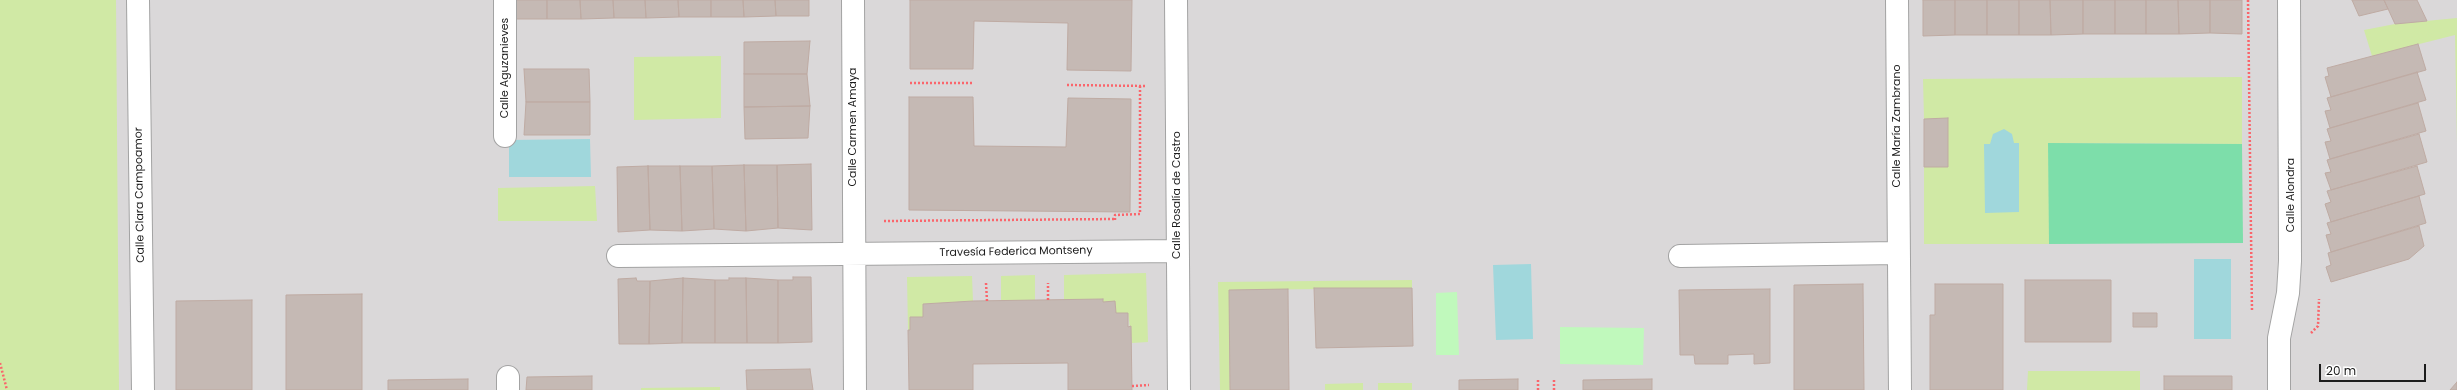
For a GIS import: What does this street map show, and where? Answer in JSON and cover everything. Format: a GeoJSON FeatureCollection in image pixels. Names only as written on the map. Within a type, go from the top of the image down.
{"type":"FeatureCollection","features":[{"type":"Feature","properties":{"kind":"street","name":"Calle Clara Campoamor"},"geometry":{"type":"LineString","coordinates":[[138,0],[143,390]]}},
{"type":"Feature","properties":{"kind":"street","name":"Calle Aguzanieves"},"geometry":{"type":"LineString","coordinates":[[505,0],[505,136]]}},
{"type":"Feature","properties":{"kind":"street","name":"Calle Carmen Amaya"},"geometry":{"type":"LineString","coordinates":[[853,0],[855,390]]}},
{"type":"Feature","properties":{"kind":"street","name":"Calle Rosalía de Castro"},"geometry":{"type":"LineString","coordinates":[[1176,0],[1179,390]]}},
{"type":"Feature","properties":{"kind":"street","name":"Calle María Zambrano"},"geometry":{"type":"LineString","coordinates":[[1896,0],[1900,390]]}},
{"type":"Feature","properties":{"kind":"street","name":"Calle Alondra"},"geometry":{"type":"LineString","coordinates":[[2279,390],[2279,338],[2288,293],[2290,261],[2289,0]]}},
{"type":"Feature","properties":{"kind":"street","name":"Travesía Federica Montseny"},"geometry":{"type":"LineString","coordinates":[[854,254],[1178,251]]}},
{"type":"Feature","properties":{"kind":"street"},"geometry":{"type":"LineString","coordinates":[[1680,256],[1898,253]]}},
{"type":"Feature","properties":{"kind":"street"},"geometry":{"type":"LineString","coordinates":[[618,256],[854,254]]}},
{"type":"Feature","properties":{"kind":"path"},"geometry":{"type":"LineString","coordinates":[[2248,0],[2252,318]]}},
{"type":"Feature","properties":{"kind":"path"},"geometry":{"type":"LineString","coordinates":[[910,83],[973,83]]}},
{"type":"Feature","properties":{"kind":"path"},"geometry":{"type":"LineString","coordinates":[[1067,84],[1130,85]]}},
{"type":"Feature","properties":{"kind":"path"},"geometry":{"type":"LineString","coordinates":[[876,221],[1115,221],[1115,215],[1140,214],[1140,86]]}},
{"type":"Feature","properties":{"kind":"path"},"geometry":{"type":"LineString","coordinates":[[0,363],[7,390]]}},
{"type":"Feature","properties":{"kind":"path"},"geometry":{"type":"LineString","coordinates":[[1538,380],[1538,390]]}},
{"type":"Feature","properties":{"kind":"path"},"geometry":{"type":"LineString","coordinates":[[1554,380],[1554,390]]}},
{"type":"Feature","properties":{"kind":"path"},"geometry":{"type":"LineString","coordinates":[[1132,386],[1154,384]]}},
{"type":"Feature","properties":{"kind":"shaded area"},"geometry":{"type":"Polygon","coordinates":[[[0,0],[2457,0],[2457,390],[0,390],[0,0]]]}},
{"type":"Feature","properties":{"kind":"green space"},"geometry":{"type":"Polygon","coordinates":[[[0,0],[116,0],[119,390],[0,390],[0,0]]]}},
{"type":"Feature","properties":{"kind":"green space"},"geometry":{"type":"Polygon","coordinates":[[[2457,18],[2457,144],[2455,35],[2372,56],[2364,30],[2395,24],[2457,18]]]}},
{"type":"Feature","properties":{"kind":"green space"},"geometry":{"type":"Polygon","coordinates":[[[721,56],[721,118],[634,120],[634,57],[721,56]]]}},
{"type":"Feature","properties":{"kind":"green space"},"geometry":{"type":"Polygon","coordinates":[[[2242,77],[2242,144],[2049,143],[2049,244],[1924,244],[1924,167],[1948,167],[1947,118],[1924,119],[1923,79],[2242,77]]]}},
{"type":"Feature","properties":{"kind":"green space"},"geometry":{"type":"Polygon","coordinates":[[[2048,143],[2242,144],[2243,243],[2049,244],[2048,143]]]}},
{"type":"Feature","properties":{"kind":"green space"},"geometry":{"type":"Polygon","coordinates":[[[595,186],[597,221],[498,221],[498,188],[595,186]]]}},
{"type":"Feature","properties":{"kind":"green space"},"geometry":{"type":"Polygon","coordinates":[[[1146,273],[1148,342],[1132,343],[1128,313],[1116,313],[1115,302],[1103,302],[1103,299],[1064,300],[1064,275],[1146,273]]]}},
{"type":"Feature","properties":{"kind":"green space"},"geometry":{"type":"Polygon","coordinates":[[[1035,275],[1035,300],[1001,301],[1001,276],[1035,275]]]}},
{"type":"Feature","properties":{"kind":"green space"},"geometry":{"type":"Polygon","coordinates":[[[972,276],[973,301],[923,304],[923,317],[910,317],[910,330],[908,330],[907,277],[972,276]]]}},
{"type":"Feature","properties":{"kind":"green space"},"geometry":{"type":"Polygon","coordinates":[[[1412,280],[1412,288],[1229,290],[1230,390],[1220,390],[1218,282],[1412,280]]]}},
{"type":"Feature","properties":{"kind":"green space"},"geometry":{"type":"Polygon","coordinates":[[[1457,292],[1459,355],[1436,355],[1436,293],[1457,292]]]}},
{"type":"Feature","properties":{"kind":"green space"},"geometry":{"type":"Polygon","coordinates":[[[1560,327],[1644,328],[1643,365],[1560,364],[1560,327]]]}},
{"type":"Feature","properties":{"kind":"green space"},"geometry":{"type":"Polygon","coordinates":[[[2028,371],[2140,371],[2140,390],[2027,390],[2028,371]]]}},
{"type":"Feature","properties":{"kind":"green space"},"geometry":{"type":"Polygon","coordinates":[[[1363,383],[1363,390],[1325,390],[1325,384],[1363,383]]]}},
{"type":"Feature","properties":{"kind":"green space"},"geometry":{"type":"Polygon","coordinates":[[[1378,383],[1412,383],[1412,390],[1378,390],[1378,383]]]}},
{"type":"Feature","properties":{"kind":"green space"},"geometry":{"type":"Polygon","coordinates":[[[720,387],[720,390],[641,390],[641,388],[720,387]]]}},
{"type":"Feature","properties":{"kind":"water"},"geometry":{"type":"Polygon","coordinates":[[[2004,129],[2012,134],[2014,143],[2019,143],[2019,212],[1985,213],[1984,144],[1990,144],[1993,134],[2004,129]]]}},
{"type":"Feature","properties":{"kind":"water"},"geometry":{"type":"Polygon","coordinates":[[[590,139],[591,177],[509,177],[509,140],[590,139]]]}},
{"type":"Feature","properties":{"kind":"water"},"geometry":{"type":"Polygon","coordinates":[[[2194,259],[2231,259],[2231,339],[2194,339],[2194,259]]]}},
{"type":"Feature","properties":{"kind":"water"},"geometry":{"type":"Polygon","coordinates":[[[1531,264],[1533,339],[1496,340],[1493,265],[1531,264]]]}},
{"type":"Feature","properties":{"kind":"building"},"geometry":{"type":"Polygon","coordinates":[[[515,0],[547,0],[547,19],[516,19],[515,0]]]}},
{"type":"Feature","properties":{"kind":"building"},"geometry":{"type":"Polygon","coordinates":[[[547,0],[580,0],[581,19],[547,19],[547,0]]]}},
{"type":"Feature","properties":{"kind":"building"},"geometry":{"type":"Polygon","coordinates":[[[580,0],[613,0],[614,18],[581,19],[580,0]]]}},
{"type":"Feature","properties":{"kind":"building"},"geometry":{"type":"Polygon","coordinates":[[[613,0],[645,0],[646,18],[614,18],[613,0]]]}},
{"type":"Feature","properties":{"kind":"building"},"geometry":{"type":"Polygon","coordinates":[[[645,0],[678,0],[679,17],[646,18],[645,0]]]}},
{"type":"Feature","properties":{"kind":"building"},"geometry":{"type":"Polygon","coordinates":[[[678,0],[711,0],[711,17],[679,17],[678,0]]]}},
{"type":"Feature","properties":{"kind":"building"},"geometry":{"type":"Polygon","coordinates":[[[711,0],[743,0],[744,17],[711,17],[711,0]]]}},
{"type":"Feature","properties":{"kind":"building"},"geometry":{"type":"Polygon","coordinates":[[[743,0],[775,0],[776,16],[744,17],[743,0]]]}},
{"type":"Feature","properties":{"kind":"building"},"geometry":{"type":"Polygon","coordinates":[[[775,0],[809,0],[809,16],[776,16],[775,0]]]}},
{"type":"Feature","properties":{"kind":"building"},"geometry":{"type":"Polygon","coordinates":[[[910,0],[1132,0],[1131,71],[1067,70],[1068,23],[974,21],[973,69],[910,69],[910,0]]]}},
{"type":"Feature","properties":{"kind":"building"},"geometry":{"type":"Polygon","coordinates":[[[1923,0],[1955,0],[1955,35],[1923,36],[1923,0]]]}},
{"type":"Feature","properties":{"kind":"building"},"geometry":{"type":"Polygon","coordinates":[[[1955,0],[1987,0],[1987,35],[1955,35],[1955,0]]]}},
{"type":"Feature","properties":{"kind":"building"},"geometry":{"type":"Polygon","coordinates":[[[1987,0],[2019,0],[2019,35],[1987,35],[1987,0]]]}},
{"type":"Feature","properties":{"kind":"building"},"geometry":{"type":"Polygon","coordinates":[[[2019,0],[2050,0],[2051,35],[2019,35],[2019,0]]]}},
{"type":"Feature","properties":{"kind":"building"},"geometry":{"type":"Polygon","coordinates":[[[2050,0],[2083,0],[2083,34],[2051,35],[2050,0]]]}},
{"type":"Feature","properties":{"kind":"building"},"geometry":{"type":"Polygon","coordinates":[[[2083,0],[2115,0],[2115,34],[2083,34],[2083,0]]]}},
{"type":"Feature","properties":{"kind":"building"},"geometry":{"type":"Polygon","coordinates":[[[2115,0],[2146,0],[2146,34],[2115,34],[2115,0]]]}},
{"type":"Feature","properties":{"kind":"building"},"geometry":{"type":"Polygon","coordinates":[[[2146,0],[2178,0],[2179,34],[2146,34],[2146,0]]]}},
{"type":"Feature","properties":{"kind":"building"},"geometry":{"type":"Polygon","coordinates":[[[2178,0],[2210,0],[2210,33],[2179,34],[2178,0]]]}},
{"type":"Feature","properties":{"kind":"building"},"geometry":{"type":"Polygon","coordinates":[[[2210,0],[2242,0],[2242,34],[2210,33],[2210,0]]]}},
{"type":"Feature","properties":{"kind":"building"},"geometry":{"type":"Polygon","coordinates":[[[2352,0],[2384,0],[2388,9],[2359,16],[2352,0]]]}},
{"type":"Feature","properties":{"kind":"building"},"geometry":{"type":"Polygon","coordinates":[[[2384,0],[2417,0],[2427,21],[2395,24],[2384,0]]]}},
{"type":"Feature","properties":{"kind":"building"},"geometry":{"type":"Polygon","coordinates":[[[810,41],[807,74],[744,74],[744,42],[810,41]]]}},
{"type":"Feature","properties":{"kind":"building"},"geometry":{"type":"Polygon","coordinates":[[[2418,44],[2426,70],[2331,97],[2325,77],[2329,76],[2327,68],[2418,44]]]}},
{"type":"Feature","properties":{"kind":"building"},"geometry":{"type":"Polygon","coordinates":[[[524,69],[589,69],[590,102],[526,102],[524,69]]]}},
{"type":"Feature","properties":{"kind":"building"},"geometry":{"type":"Polygon","coordinates":[[[2417,72],[2426,100],[2330,128],[2325,111],[2331,110],[2327,98],[2417,72]]]}},
{"type":"Feature","properties":{"kind":"building"},"geometry":{"type":"Polygon","coordinates":[[[744,74],[807,74],[810,106],[744,107],[744,74]]]}},
{"type":"Feature","properties":{"kind":"building"},"geometry":{"type":"Polygon","coordinates":[[[909,97],[973,97],[974,146],[1066,147],[1068,98],[1131,99],[1130,212],[909,210],[909,97]]]}},
{"type":"Feature","properties":{"kind":"building"},"geometry":{"type":"Polygon","coordinates":[[[526,102],[590,102],[590,135],[524,135],[526,102]]]}},
{"type":"Feature","properties":{"kind":"building"},"geometry":{"type":"Polygon","coordinates":[[[2418,103],[2426,131],[2330,159],[2325,142],[2331,141],[2327,129],[2418,103]]]}},
{"type":"Feature","properties":{"kind":"building"},"geometry":{"type":"Polygon","coordinates":[[[810,106],[808,138],[745,139],[744,107],[810,106]]]}},
{"type":"Feature","properties":{"kind":"building"},"geometry":{"type":"Polygon","coordinates":[[[1948,118],[1948,167],[1924,167],[1924,119],[1948,118]]]}},
{"type":"Feature","properties":{"kind":"building"},"geometry":{"type":"Polygon","coordinates":[[[2419,134],[2427,162],[2331,190],[2325,173],[2331,172],[2327,160],[2419,134]]]}},
{"type":"Feature","properties":{"kind":"building"},"geometry":{"type":"Polygon","coordinates":[[[811,164],[812,230],[778,228],[777,165],[811,164]]]}},
{"type":"Feature","properties":{"kind":"building"},"geometry":{"type":"Polygon","coordinates":[[[744,165],[746,231],[714,229],[712,166],[744,165]]]}},
{"type":"Feature","properties":{"kind":"building"},"geometry":{"type":"Polygon","coordinates":[[[744,165],[777,165],[778,228],[746,231],[744,165]]]}},
{"type":"Feature","properties":{"kind":"building"},"geometry":{"type":"Polygon","coordinates":[[[648,166],[650,230],[618,232],[617,167],[648,166]]]}},
{"type":"Feature","properties":{"kind":"building"},"geometry":{"type":"Polygon","coordinates":[[[648,166],[680,166],[682,231],[650,230],[648,166]]]}},
{"type":"Feature","properties":{"kind":"building"},"geometry":{"type":"Polygon","coordinates":[[[680,166],[712,166],[714,229],[682,231],[680,166]]]}},
{"type":"Feature","properties":{"kind":"building"},"geometry":{"type":"Polygon","coordinates":[[[2417,166],[2425,194],[2331,222],[2325,204],[2331,202],[2327,191],[2417,166]]]}},
{"type":"Feature","properties":{"kind":"building"},"geometry":{"type":"Polygon","coordinates":[[[2419,196],[2426,223],[2331,252],[2326,235],[2331,234],[2327,223],[2419,196]]]}},
{"type":"Feature","properties":{"kind":"building"},"geometry":{"type":"Polygon","coordinates":[[[2419,226],[2424,246],[2409,259],[2331,282],[2326,267],[2331,265],[2328,253],[2419,226]]]}},
{"type":"Feature","properties":{"kind":"building"},"geometry":{"type":"Polygon","coordinates":[[[793,277],[811,277],[812,342],[778,343],[778,280],[793,280],[793,277]]]}},
{"type":"Feature","properties":{"kind":"building"},"geometry":{"type":"Polygon","coordinates":[[[636,278],[637,281],[650,281],[649,344],[619,344],[618,279],[636,278]]]}},
{"type":"Feature","properties":{"kind":"building"},"geometry":{"type":"Polygon","coordinates":[[[683,278],[682,343],[649,344],[650,281],[683,278]]]}},
{"type":"Feature","properties":{"kind":"building"},"geometry":{"type":"Polygon","coordinates":[[[683,278],[715,280],[715,343],[682,343],[683,278]]]}},
{"type":"Feature","properties":{"kind":"building"},"geometry":{"type":"Polygon","coordinates":[[[729,278],[746,278],[747,343],[715,343],[715,280],[729,280],[729,278]]]}},
{"type":"Feature","properties":{"kind":"building"},"geometry":{"type":"Polygon","coordinates":[[[746,278],[778,280],[778,343],[747,343],[746,278]]]}},
{"type":"Feature","properties":{"kind":"building"},"geometry":{"type":"Polygon","coordinates":[[[2025,280],[2111,280],[2111,342],[2025,342],[2025,280]]]}},
{"type":"Feature","properties":{"kind":"building"},"geometry":{"type":"Polygon","coordinates":[[[1863,284],[1864,390],[1794,390],[1794,285],[1863,284]]]}},
{"type":"Feature","properties":{"kind":"building"},"geometry":{"type":"Polygon","coordinates":[[[1935,284],[2003,284],[2003,390],[1930,390],[1930,315],[1935,315],[1935,284]]]}},
{"type":"Feature","properties":{"kind":"building"},"geometry":{"type":"Polygon","coordinates":[[[1314,288],[1412,288],[1413,346],[1316,348],[1314,288]]]}},
{"type":"Feature","properties":{"kind":"building"},"geometry":{"type":"Polygon","coordinates":[[[1288,289],[1289,390],[1230,390],[1229,290],[1288,289]]]}},
{"type":"Feature","properties":{"kind":"building"},"geometry":{"type":"Polygon","coordinates":[[[1770,289],[1770,363],[1754,364],[1754,354],[1728,355],[1728,364],[1695,364],[1694,355],[1680,355],[1679,290],[1770,289]]]}},
{"type":"Feature","properties":{"kind":"building"},"geometry":{"type":"Polygon","coordinates":[[[362,294],[362,390],[286,390],[286,295],[362,294]]]}},
{"type":"Feature","properties":{"kind":"building"},"geometry":{"type":"Polygon","coordinates":[[[1103,299],[1103,302],[1115,301],[1116,313],[1128,313],[1128,327],[1131,326],[1132,390],[1068,390],[1068,363],[973,364],[973,390],[909,390],[908,330],[910,330],[910,317],[923,317],[923,304],[973,301],[1103,299]]]}},
{"type":"Feature","properties":{"kind":"building"},"geometry":{"type":"Polygon","coordinates":[[[252,300],[252,390],[176,390],[176,301],[252,300]]]}},
{"type":"Feature","properties":{"kind":"building"},"geometry":{"type":"Polygon","coordinates":[[[2133,313],[2157,313],[2157,327],[2133,327],[2133,313]]]}},
{"type":"Feature","properties":{"kind":"building"},"geometry":{"type":"Polygon","coordinates":[[[810,369],[813,390],[747,390],[746,370],[810,369]]]}},
{"type":"Feature","properties":{"kind":"building"},"geometry":{"type":"Polygon","coordinates":[[[592,376],[592,390],[526,390],[527,377],[592,376]]]}},
{"type":"Feature","properties":{"kind":"building"},"geometry":{"type":"Polygon","coordinates":[[[2164,376],[2232,376],[2232,390],[2164,390],[2164,376]]]}},
{"type":"Feature","properties":{"kind":"building"},"geometry":{"type":"Polygon","coordinates":[[[468,379],[468,390],[388,390],[388,380],[468,379]]]}},
{"type":"Feature","properties":{"kind":"building"},"geometry":{"type":"Polygon","coordinates":[[[1518,379],[1518,390],[1459,390],[1459,380],[1518,379]]]}},
{"type":"Feature","properties":{"kind":"building"},"geometry":{"type":"Polygon","coordinates":[[[1652,379],[1652,390],[1583,390],[1583,380],[1652,379]]]}},
{"type":"Feature","properties":{"kind":"building"},"geometry":{"type":"Polygon","coordinates":[[[2457,382],[2457,390],[2450,390],[2457,382]]]}}]}
